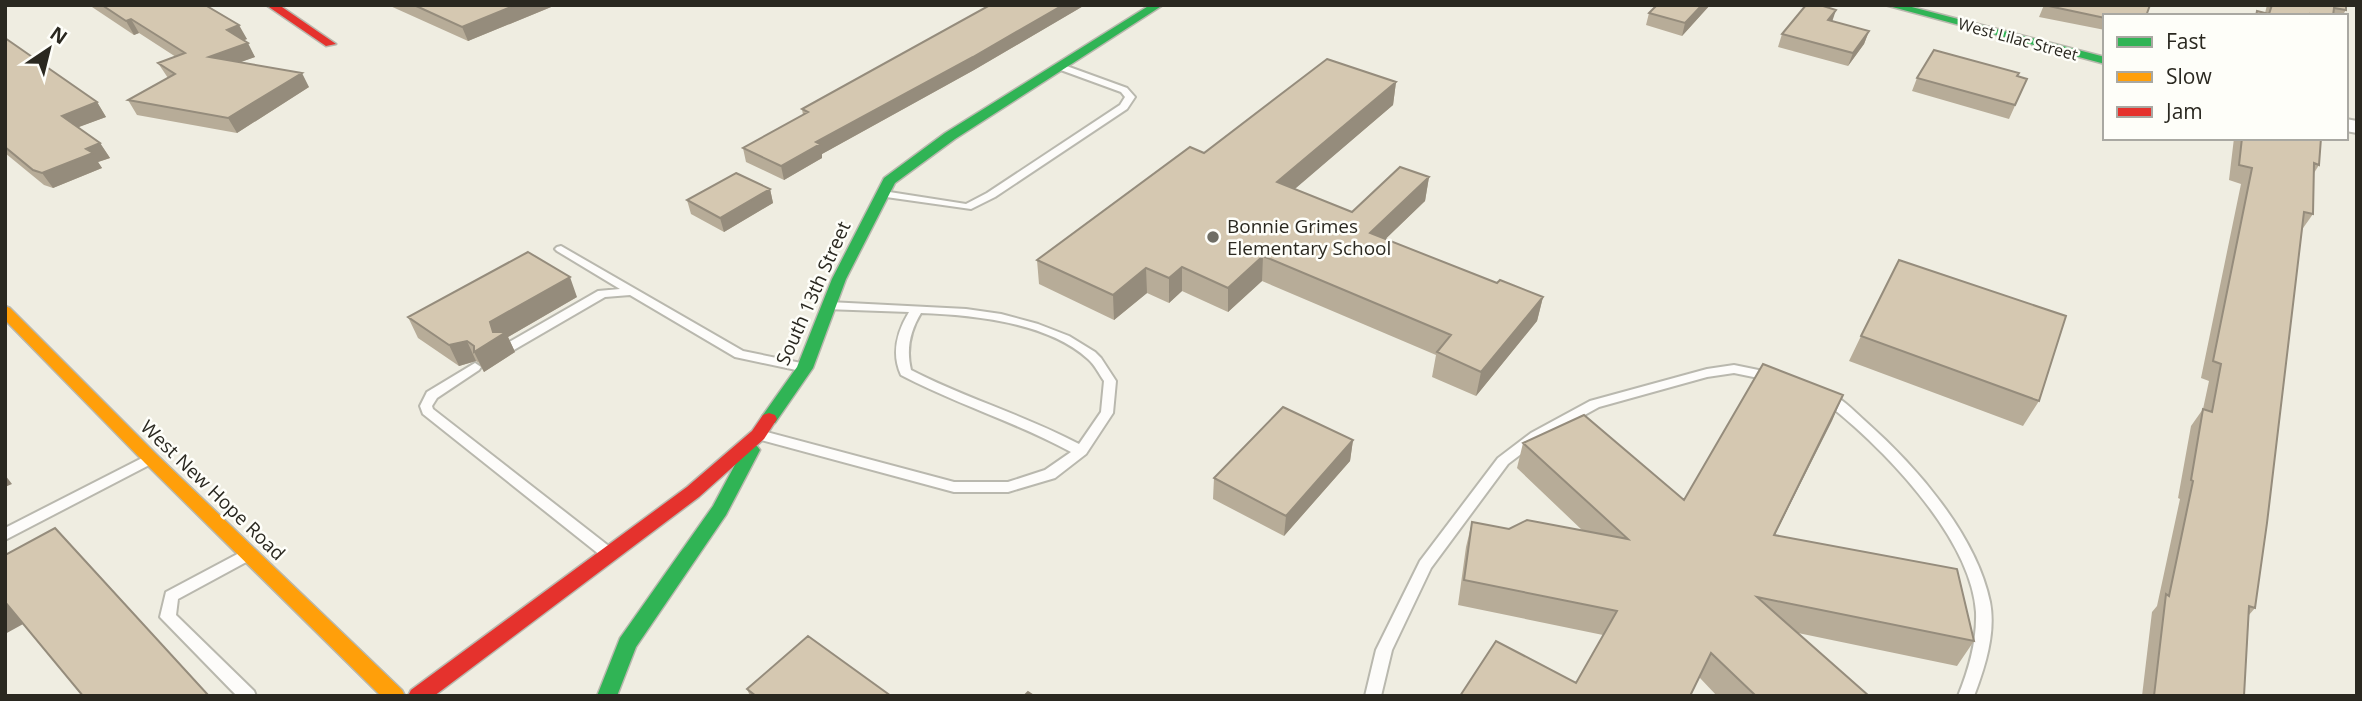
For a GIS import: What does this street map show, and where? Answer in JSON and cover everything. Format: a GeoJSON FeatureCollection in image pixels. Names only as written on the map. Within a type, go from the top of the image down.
{"type":"FeatureCollection","features":[{"type":"Feature","properties":{"kind":"street"},"geometry":{"type":"LineString","coordinates":[[271,5],[330,44]]}},
{"type":"Feature","properties":{"kind":"street","name":"South 13th Street"},"geometry":{"type":"LineString","coordinates":[[418,696],[693,492],[758,435],[805,368],[829,306],[889,181],[950,135],[1158,5]]}},
{"type":"Feature","properties":{"kind":"street","name":"West Lilac Street"},"geometry":{"type":"LineString","coordinates":[[1890,5],[2103,60]]}},
{"type":"Feature","properties":{"kind":"street","name":"West New Hope Road"},"geometry":{"type":"LineString","coordinates":[[5,311],[150,459],[395,696]]}},
{"type":"Feature","properties":{"kind":"street"},"geometry":{"type":"LineString","coordinates":[[607,696],[627,644],[720,510],[758,435]]}},
{"type":"Feature","properties":{"kind":"lane"},"geometry":{"type":"LineString","coordinates":[[882,194],[967,207],[991,195],[1124,107],[1130,97],[1124,90],[1061,67]]}},
{"type":"Feature","properties":{"kind":"lane"},"geometry":{"type":"LineString","coordinates":[[561,249],[739,354],[805,368]]}},
{"type":"Feature","properties":{"kind":"lane"},"geometry":{"type":"LineString","coordinates":[[508,348],[602,294],[632,291]]}},
{"type":"Feature","properties":{"kind":"lane"},"geometry":{"type":"LineString","coordinates":[[758,435],[954,487],[1008,487],[1050,474],[1081,452],[1107,413],[1110,382],[1094,357],[1066,339],[985,314],[829,306]]}},
{"type":"Feature","properties":{"kind":"lane"},"geometry":{"type":"LineString","coordinates":[[917,309],[904,331],[901,354],[905,372],[928,385],[1044,430],[1081,452]]}},
{"type":"Feature","properties":{"kind":"lane"},"geometry":{"type":"LineString","coordinates":[[475,367],[432,395],[426,406],[428,411],[587,533],[608,554]]}},
{"type":"Feature","properties":{"kind":"lane"},"geometry":{"type":"LineString","coordinates":[[1373,696],[1384,650],[1425,565],[1503,461],[1536,436],[1595,404],[1707,373],[1734,369],[1763,373],[1788,382]]}},
{"type":"Feature","properties":{"kind":"lane"},"geometry":{"type":"LineString","coordinates":[[1812,391],[1852,413],[1919,486],[1964,549],[1982,603],[1978,668],[1966,696]]}},
{"type":"Feature","properties":{"kind":"lane"},"geometry":{"type":"LineString","coordinates":[[5,535],[150,459]]}},
{"type":"Feature","properties":{"kind":"lane"},"geometry":{"type":"LineString","coordinates":[[5,529],[21,526]]}},
{"type":"Feature","properties":{"kind":"lane"},"geometry":{"type":"LineString","coordinates":[[248,554],[171,596],[168,617],[248,696]]}},
{"type":"Feature","properties":{"kind":"building"},"geometry":{"type":"Polygon","coordinates":[[[102,5],[205,5],[239,25],[227,30],[248,43],[209,57],[302,73],[228,118],[128,100],[175,74],[158,63],[185,53],[131,19],[126,21],[102,5]]]}},
{"type":"Feature","properties":{"kind":"building"},"geometry":{"type":"Polygon","coordinates":[[[414,5],[516,5],[462,27],[414,5]]]}},
{"type":"Feature","properties":{"kind":"building"},"geometry":{"type":"Polygon","coordinates":[[[990,5],[1063,5],[816,142],[820,144],[781,166],[743,148],[808,112],[802,109],[990,5]]]}},
{"type":"Feature","properties":{"kind":"building"},"geometry":{"type":"Polygon","coordinates":[[[1657,5],[1702,5],[1685,23],[1649,13],[1657,5]]]}},
{"type":"Feature","properties":{"kind":"building"},"geometry":{"type":"Polygon","coordinates":[[[1806,5],[1820,5],[1836,10],[1828,20],[1869,31],[1853,53],[1782,34],[1806,5]]]}},
{"type":"Feature","properties":{"kind":"building"},"geometry":{"type":"Polygon","coordinates":[[[2044,5],[2150,5],[2147,14],[2103,14],[2103,18],[2044,5]]]}},
{"type":"Feature","properties":{"kind":"building"},"geometry":{"type":"Polygon","coordinates":[[[2272,5],[2346,5],[2346,10],[2334,8],[2333,14],[2269,14],[2272,5]]]}},
{"type":"Feature","properties":{"kind":"building"},"geometry":{"type":"Polygon","coordinates":[[[5,38],[97,102],[62,116],[100,143],[86,149],[93,153],[42,173],[33,170],[5,147],[5,38]]]}},
{"type":"Feature","properties":{"kind":"building"},"geometry":{"type":"Polygon","coordinates":[[[1934,50],[2019,73],[2017,76],[2027,79],[2015,105],[1917,78],[1934,50]]]}},
{"type":"Feature","properties":{"kind":"building"},"geometry":{"type":"Polygon","coordinates":[[[1327,59],[1396,82],[1277,182],[1352,212],[1400,167],[1429,177],[1370,233],[1497,283],[1500,280],[1543,297],[1481,372],[1437,352],[1451,335],[1263,256],[1228,288],[1182,267],[1169,278],[1146,268],[1113,295],[1037,260],[1190,147],[1204,153],[1327,59]]]}},
{"type":"Feature","properties":{"kind":"building"},"geometry":{"type":"Polygon","coordinates":[[[2242,140],[2321,140],[2319,165],[2314,163],[2313,214],[2304,212],[2255,608],[2249,606],[2244,696],[2154,696],[2166,594],[2169,596],[2193,481],[2191,480],[2203,409],[2212,412],[2221,364],[2213,361],[2252,168],[2239,165],[2242,140]]]}},
{"type":"Feature","properties":{"kind":"building"},"geometry":{"type":"Polygon","coordinates":[[[736,173],[770,189],[720,218],[687,200],[736,173]]]}},
{"type":"Feature","properties":{"kind":"building"},"geometry":{"type":"Polygon","coordinates":[[[528,252],[570,277],[490,322],[493,332],[506,332],[474,352],[474,346],[467,341],[449,345],[408,317],[528,252]]]}},
{"type":"Feature","properties":{"kind":"building"},"geometry":{"type":"Polygon","coordinates":[[[1899,260],[2066,316],[2039,401],[1861,336],[1899,260]]]}},
{"type":"Feature","properties":{"kind":"building"},"geometry":{"type":"Polygon","coordinates":[[[1763,364],[1843,395],[1774,535],[1957,569],[1974,641],[1757,597],[1869,696],[1756,696],[1711,653],[1690,696],[1460,696],[1496,641],[1576,683],[1617,611],[1464,580],[1472,522],[1509,529],[1527,520],[1628,539],[1523,443],[1584,415],[1684,500],[1763,364]]]}},
{"type":"Feature","properties":{"kind":"building"},"geometry":{"type":"Polygon","coordinates":[[[1283,407],[1353,440],[1286,516],[1214,478],[1283,407]]]}},
{"type":"Feature","properties":{"kind":"building"},"geometry":{"type":"Polygon","coordinates":[[[55,528],[209,696],[83,696],[5,602],[5,555],[55,528]]]}},
{"type":"Feature","properties":{"kind":"building"},"geometry":{"type":"Polygon","coordinates":[[[808,636],[891,696],[756,696],[747,689],[808,636]]]}},
{"type":"Feature","properties":{"kind":"traffic: fast"},"geometry":{"type":"LineString","coordinates":[[769,419],[805,368],[839,279],[889,181],[950,136],[1158,5]]}},
{"type":"Feature","properties":{"kind":"traffic: fast"},"geometry":{"type":"LineString","coordinates":[[1890,5],[2103,60]]}},
{"type":"Feature","properties":{"kind":"traffic: fast"},"geometry":{"type":"LineString","coordinates":[[607,696],[627,644],[720,510],[751,450]]}},
{"type":"Feature","properties":{"kind":"traffic: slow"},"geometry":{"type":"LineString","coordinates":[[5,311],[151,459],[395,696]]}},
{"type":"Feature","properties":{"kind":"traffic: jam"},"geometry":{"type":"LineString","coordinates":[[271,5],[330,44]]}},
{"type":"Feature","properties":{"kind":"traffic: jam"},"geometry":{"type":"LineString","coordinates":[[418,696],[693,492],[758,435],[769,419]]}},
{"type":"Feature","properties":{"kind":"place","name":"Bonnie Grimes Elementary School"},"geometry":{"type":"Point","coordinates":[1213,237]}}]}
